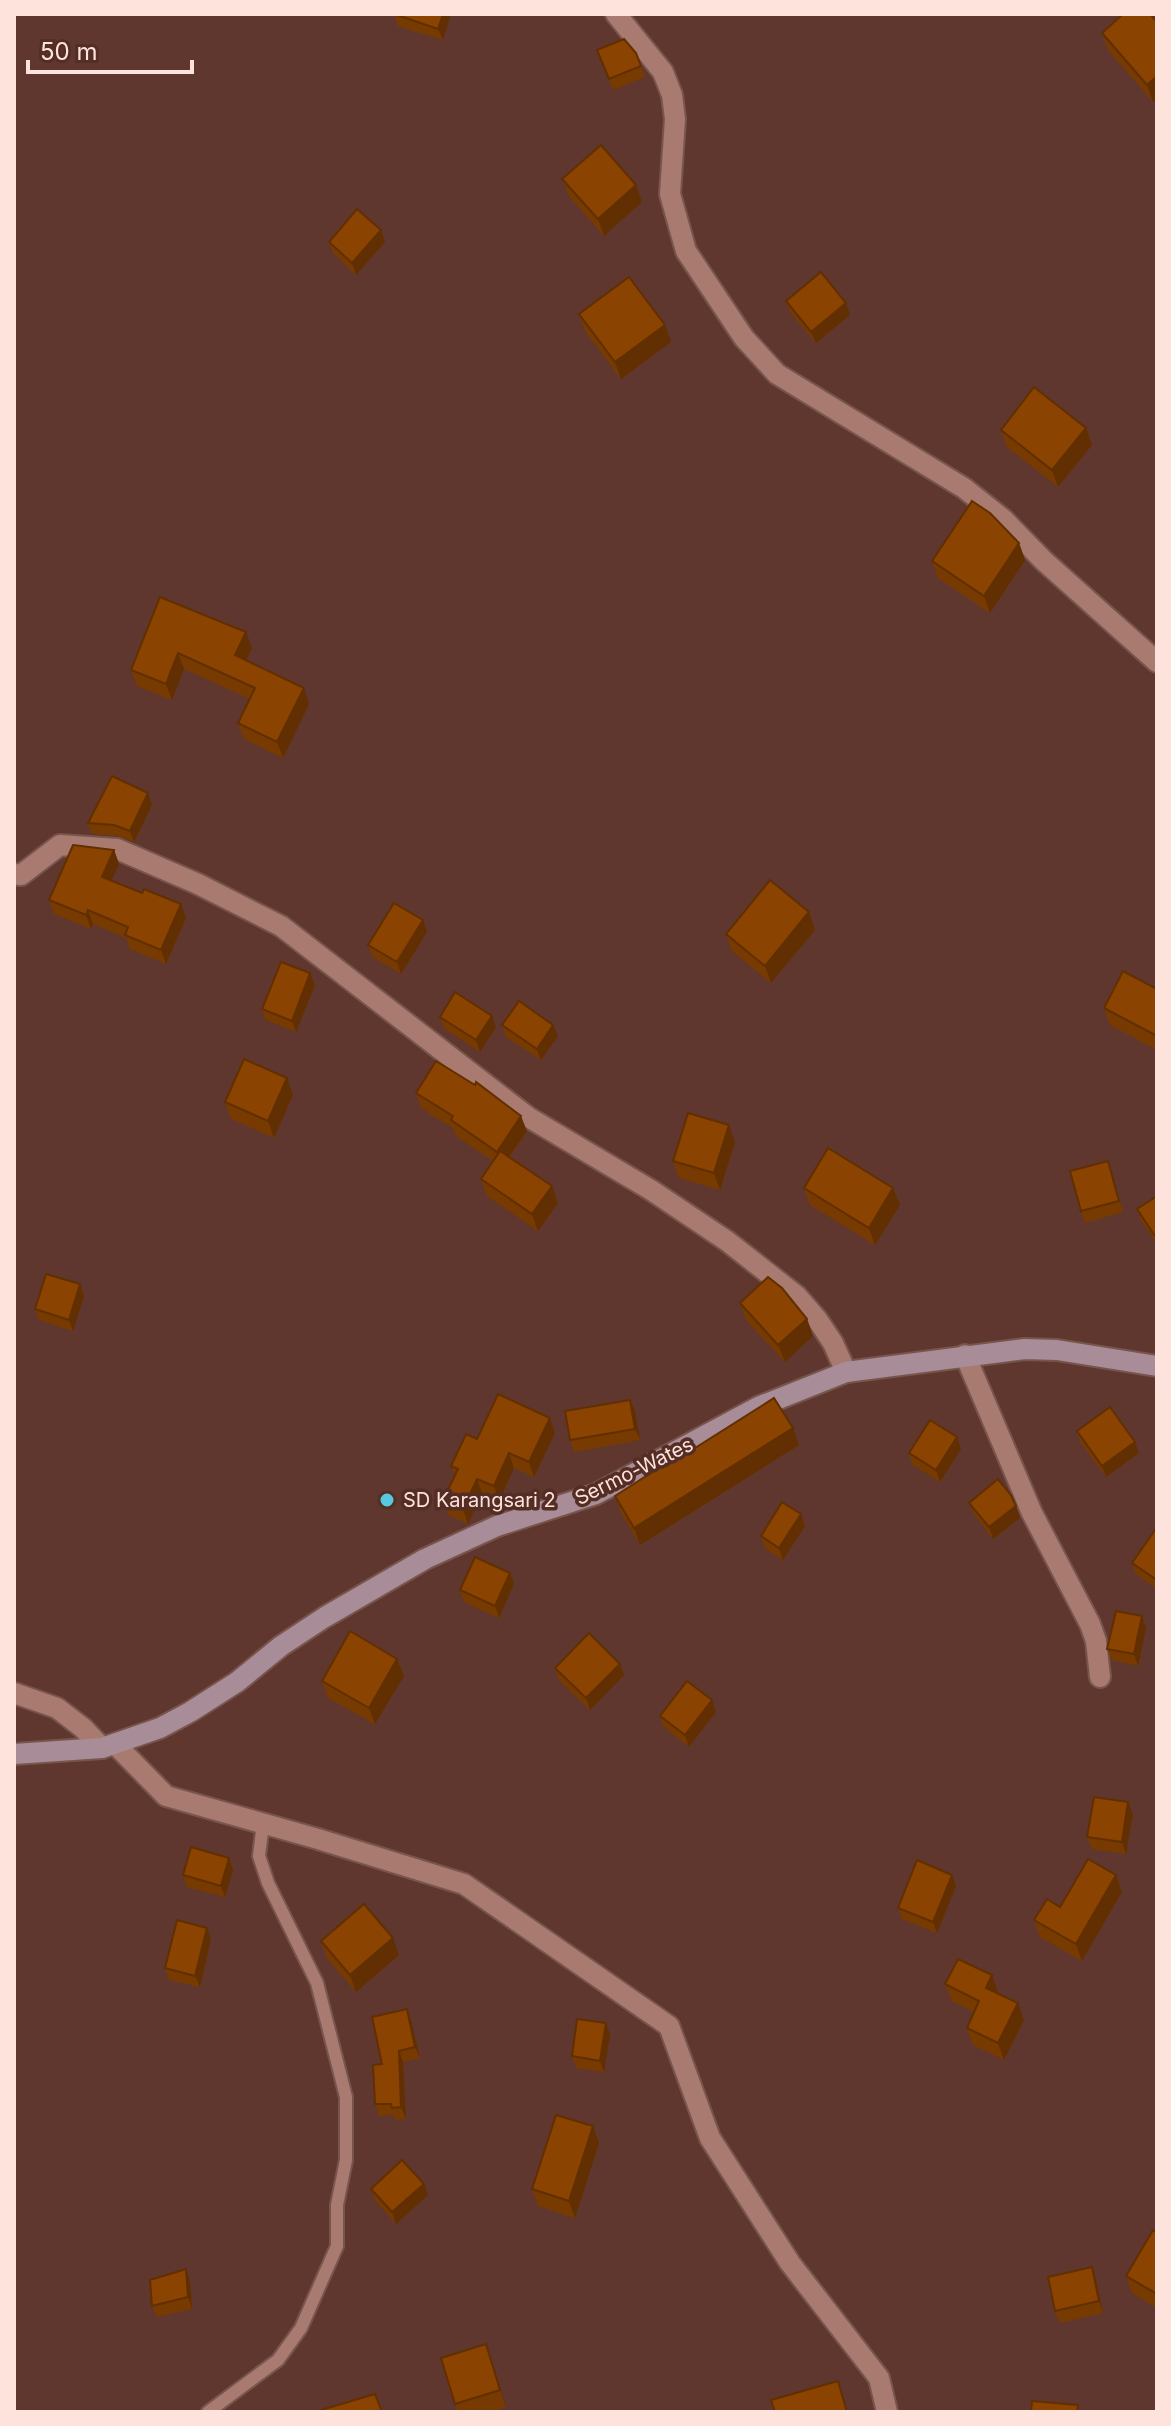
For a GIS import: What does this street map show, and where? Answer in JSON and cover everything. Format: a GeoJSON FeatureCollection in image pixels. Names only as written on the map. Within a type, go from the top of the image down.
{"type":"FeatureCollection","features":[{"type":"Feature","properties":{"kind":"main road","name":"Sermo-Wates"},"geometry":{"type":"LineString","coordinates":[[14,1754],[108,1746],[160,1728],[237,1682],[281,1646],[325,1617],[425,1559],[497,1526],[596,1494],[758,1407],[846,1372],[1025,1349],[1057,1350],[1157,1366]]}},
{"type":"Feature","properties":{"kind":"street"},"geometry":{"type":"LineString","coordinates":[[616,14],[663,72],[672,95],[675,119],[670,194],[686,251],[744,338],[777,374],[964,488],[1003,519],[1044,561],[1157,662]]}},
{"type":"Feature","properties":{"kind":"street"},"geometry":{"type":"LineString","coordinates":[[14,874],[21,875],[60,845],[117,849],[198,884],[281,926],[528,1117],[651,1190],[727,1241],[797,1296],[825,1331],[846,1372]]}},
{"type":"Feature","properties":{"kind":"street"},"geometry":{"type":"LineString","coordinates":[[965,1355],[1032,1513],[1090,1624],[1096,1641],[1100,1677]]}},
{"type":"Feature","properties":{"kind":"street"},"geometry":{"type":"LineString","coordinates":[[14,1693],[57,1708],[108,1746],[166,1796],[464,1884],[669,2026],[710,2138],[790,2263],[879,2378],[887,2412]]}},
{"type":"Feature","properties":{"kind":"lane"},"geometry":{"type":"LineString","coordinates":[[208,2412],[278,2360],[301,2328],[337,2246],[337,2205],[346,2160],[346,2097],[317,1983],[284,1920],[259,1856],[263,1823]]}},
{"type":"Feature","properties":{"kind":"building"},"geometry":{"type":"Polygon","coordinates":[[[394,14],[443,14],[438,29],[394,14]]]}},
{"type":"Feature","properties":{"kind":"building"},"geometry":{"type":"Polygon","coordinates":[[[1123,14],[1150,14],[1157,22],[1157,76],[1147,85],[1102,33],[1123,14]]]}},
{"type":"Feature","properties":{"kind":"building"},"geometry":{"type":"Polygon","coordinates":[[[624,39],[636,53],[641,66],[609,79],[597,50],[624,39]]]}},
{"type":"Feature","properties":{"kind":"building"},"geometry":{"type":"Polygon","coordinates":[[[601,145],[636,185],[598,219],[562,179],[601,145]]]}},
{"type":"Feature","properties":{"kind":"building"},"geometry":{"type":"Polygon","coordinates":[[[357,209],[381,230],[352,263],[329,242],[357,209]]]}},
{"type":"Feature","properties":{"kind":"building"},"geometry":{"type":"Polygon","coordinates":[[[821,272],[846,303],[811,332],[786,301],[821,272]]]}},
{"type":"Feature","properties":{"kind":"building"},"geometry":{"type":"Polygon","coordinates":[[[629,277],[665,325],[615,362],[579,314],[629,277]]]}},
{"type":"Feature","properties":{"kind":"building"},"geometry":{"type":"Polygon","coordinates":[[[1034,387],[1086,428],[1052,470],[1001,430],[1034,387]]]}},
{"type":"Feature","properties":{"kind":"building"},"geometry":{"type":"Polygon","coordinates":[[[972,501],[990,513],[1019,543],[984,596],[932,561],[972,501]]]}},
{"type":"Feature","properties":{"kind":"building"},"geometry":{"type":"Polygon","coordinates":[[[160,597],[246,632],[235,655],[304,688],[277,742],[238,723],[255,688],[178,653],[166,684],[131,670],[160,597]]]}},
{"type":"Feature","properties":{"kind":"building"},"geometry":{"type":"Polygon","coordinates":[[[112,776],[148,793],[130,831],[114,825],[88,823],[112,776]]]}},
{"type":"Feature","properties":{"kind":"building"},"geometry":{"type":"Polygon","coordinates":[[[73,845],[114,850],[102,877],[181,904],[161,950],[125,935],[128,927],[88,910],[86,915],[49,900],[73,845]]]}},
{"type":"Feature","properties":{"kind":"building"},"geometry":{"type":"Polygon","coordinates":[[[770,880],[809,912],[765,966],[726,934],[770,880]]]}},
{"type":"Feature","properties":{"kind":"building"},"geometry":{"type":"Polygon","coordinates":[[[394,903],[423,920],[397,962],[368,945],[394,903]]]}},
{"type":"Feature","properties":{"kind":"building"},"geometry":{"type":"Polygon","coordinates":[[[281,962],[310,973],[292,1021],[262,1009],[281,962]]]}},
{"type":"Feature","properties":{"kind":"building"},"geometry":{"type":"Polygon","coordinates":[[[1123,971],[1157,989],[1157,1036],[1104,1008],[1123,971]]]}},
{"type":"Feature","properties":{"kind":"building"},"geometry":{"type":"Polygon","coordinates":[[[455,992],[492,1016],[476,1040],[440,1017],[455,992]]]}},
{"type":"Feature","properties":{"kind":"building"},"geometry":{"type":"Polygon","coordinates":[[[519,1001],[553,1025],[537,1049],[502,1025],[519,1001]]]}},
{"type":"Feature","properties":{"kind":"building"},"geometry":{"type":"Polygon","coordinates":[[[244,1059],[287,1078],[268,1121],[225,1102],[244,1059]]]}},
{"type":"Feature","properties":{"kind":"building"},"geometry":{"type":"Polygon","coordinates":[[[436,1061],[475,1085],[476,1082],[521,1116],[497,1152],[451,1120],[453,1116],[416,1093],[436,1061]]]}},
{"type":"Feature","properties":{"kind":"building"},"geometry":{"type":"Polygon","coordinates":[[[688,1113],[729,1125],[714,1173],[673,1161],[688,1113]]]}},
{"type":"Feature","properties":{"kind":"building"},"geometry":{"type":"Polygon","coordinates":[[[828,1148],[893,1188],[869,1228],[804,1188],[828,1148]]]}},
{"type":"Feature","properties":{"kind":"building"},"geometry":{"type":"Polygon","coordinates":[[[500,1151],[552,1186],[532,1214],[481,1179],[500,1151]]]}},
{"type":"Feature","properties":{"kind":"building"},"geometry":{"type":"Polygon","coordinates":[[[1108,1161],[1119,1201],[1081,1211],[1070,1171],[1108,1161]]]}},
{"type":"Feature","properties":{"kind":"building"},"geometry":{"type":"Polygon","coordinates":[[[1157,1196],[1157,1239],[1137,1209],[1157,1196]]]}},
{"type":"Feature","properties":{"kind":"building"},"geometry":{"type":"Polygon","coordinates":[[[46,1274],[80,1284],[69,1320],[35,1309],[46,1274]]]}},
{"type":"Feature","properties":{"kind":"building"},"geometry":{"type":"Polygon","coordinates":[[[768,1277],[782,1288],[807,1319],[778,1345],[740,1303],[768,1277]]]}},
{"type":"Feature","properties":{"kind":"building"},"geometry":{"type":"Polygon","coordinates":[[[498,1394],[550,1418],[529,1462],[509,1453],[494,1486],[477,1479],[463,1509],[443,1500],[458,1469],[451,1466],[466,1434],[477,1439],[498,1394]]]}},
{"type":"Feature","properties":{"kind":"building"},"geometry":{"type":"Polygon","coordinates":[[[774,1398],[793,1428],[634,1528],[615,1496],[774,1398]]]}},
{"type":"Feature","properties":{"kind":"building"},"geometry":{"type":"Polygon","coordinates":[[[630,1400],[635,1429],[570,1440],[565,1411],[630,1400]]]}},
{"type":"Feature","properties":{"kind":"building"},"geometry":{"type":"Polygon","coordinates":[[[1110,1407],[1135,1442],[1102,1466],[1077,1431],[1110,1407]]]}},
{"type":"Feature","properties":{"kind":"building"},"geometry":{"type":"Polygon","coordinates":[[[930,1420],[957,1437],[936,1470],[909,1453],[930,1420]]]}},
{"type":"Feature","properties":{"kind":"building"},"geometry":{"type":"Polygon","coordinates":[[[998,1479],[1016,1506],[989,1527],[969,1503],[998,1479]]]}},
{"type":"Feature","properties":{"kind":"building"},"geometry":{"type":"Polygon","coordinates":[[[782,1502],[801,1514],[779,1548],[761,1536],[782,1502]]]}},
{"type":"Feature","properties":{"kind":"building"},"geometry":{"type":"Polygon","coordinates":[[[1157,1527],[1157,1580],[1132,1563],[1157,1527]]]}},
{"type":"Feature","properties":{"kind":"building"},"geometry":{"type":"Polygon","coordinates":[[[475,1557],[510,1573],[495,1606],[460,1590],[475,1557]]]}},
{"type":"Feature","properties":{"kind":"building"},"geometry":{"type":"Polygon","coordinates":[[[1116,1611],[1142,1616],[1134,1654],[1107,1649],[1116,1611]]]}},
{"type":"Feature","properties":{"kind":"building"},"geometry":{"type":"Polygon","coordinates":[[[350,1631],[397,1659],[369,1708],[322,1681],[350,1631]]]}},
{"type":"Feature","properties":{"kind":"building"},"geometry":{"type":"Polygon","coordinates":[[[589,1633],[620,1664],[586,1698],[555,1668],[589,1633]]]}},
{"type":"Feature","properties":{"kind":"building"},"geometry":{"type":"Polygon","coordinates":[[[687,1681],[712,1700],[685,1735],[660,1716],[687,1681]]]}},
{"type":"Feature","properties":{"kind":"building"},"geometry":{"type":"Polygon","coordinates":[[[1094,1797],[1128,1802],[1122,1842],[1087,1837],[1094,1797]]]}},
{"type":"Feature","properties":{"kind":"building"},"geometry":{"type":"Polygon","coordinates":[[[191,1847],[229,1858],[221,1886],[183,1875],[191,1847]]]}},
{"type":"Feature","properties":{"kind":"building"},"geometry":{"type":"Polygon","coordinates":[[[1088,1859],[1116,1875],[1076,1944],[1034,1920],[1047,1899],[1060,1907],[1088,1859]]]}},
{"type":"Feature","properties":{"kind":"building"},"geometry":{"type":"Polygon","coordinates":[[[917,1860],[952,1875],[933,1922],[898,1908],[917,1860]]]}},
{"type":"Feature","properties":{"kind":"building"},"geometry":{"type":"Polygon","coordinates":[[[364,1904],[393,1938],[350,1975],[321,1941],[364,1904]]]}},
{"type":"Feature","properties":{"kind":"building"},"geometry":{"type":"Polygon","coordinates":[[[177,1920],[207,1928],[195,1976],[165,1968],[177,1920]]]}},
{"type":"Feature","properties":{"kind":"building"},"geometry":{"type":"Polygon","coordinates":[[[958,1959],[992,1975],[986,1988],[1018,2003],[998,2043],[967,2028],[979,2001],[945,1984],[958,1959]]]}},
{"type":"Feature","properties":{"kind":"building"},"geometry":{"type":"Polygon","coordinates":[[[407,2009],[415,2047],[399,2051],[401,2107],[375,2104],[373,2065],[382,2064],[372,2017],[407,2009]]]}},
{"type":"Feature","properties":{"kind":"building"},"geometry":{"type":"Polygon","coordinates":[[[577,2019],[606,2023],[600,2061],[572,2056],[577,2019]]]}},
{"type":"Feature","properties":{"kind":"building"},"geometry":{"type":"Polygon","coordinates":[[[556,2115],[593,2126],[569,2201],[532,2189],[556,2115]]]}},
{"type":"Feature","properties":{"kind":"building"},"geometry":{"type":"Polygon","coordinates":[[[402,2160],[424,2184],[392,2212],[371,2189],[402,2160]]]}},
{"type":"Feature","properties":{"kind":"building"},"geometry":{"type":"Polygon","coordinates":[[[1153,2230],[1157,2232],[1157,2294],[1126,2276],[1153,2230]]]}},
{"type":"Feature","properties":{"kind":"building"},"geometry":{"type":"Polygon","coordinates":[[[1092,2267],[1099,2301],[1055,2311],[1048,2277],[1092,2267]]]}},
{"type":"Feature","properties":{"kind":"building"},"geometry":{"type":"Polygon","coordinates":[[[186,2269],[188,2297],[152,2306],[150,2280],[186,2269]]]}},
{"type":"Feature","properties":{"kind":"building"},"geometry":{"type":"Polygon","coordinates":[[[486,2344],[500,2390],[455,2404],[441,2358],[486,2344]]]}},
{"type":"Feature","properties":{"kind":"building"},"geometry":{"type":"Polygon","coordinates":[[[838,2381],[847,2412],[775,2412],[771,2400],[838,2381]]]}},
{"type":"Feature","properties":{"kind":"building"},"geometry":{"type":"Polygon","coordinates":[[[375,2394],[382,2412],[321,2412],[321,2410],[375,2394]]]}},
{"type":"Feature","properties":{"kind":"building"},"geometry":{"type":"Polygon","coordinates":[[[1032,2401],[1078,2405],[1077,2412],[1031,2412],[1032,2401]]]}},
{"type":"Feature","properties":{"kind":"place","name":"SD Karangsari 2"},"geometry":{"type":"Point","coordinates":[387,1500]}}]}
